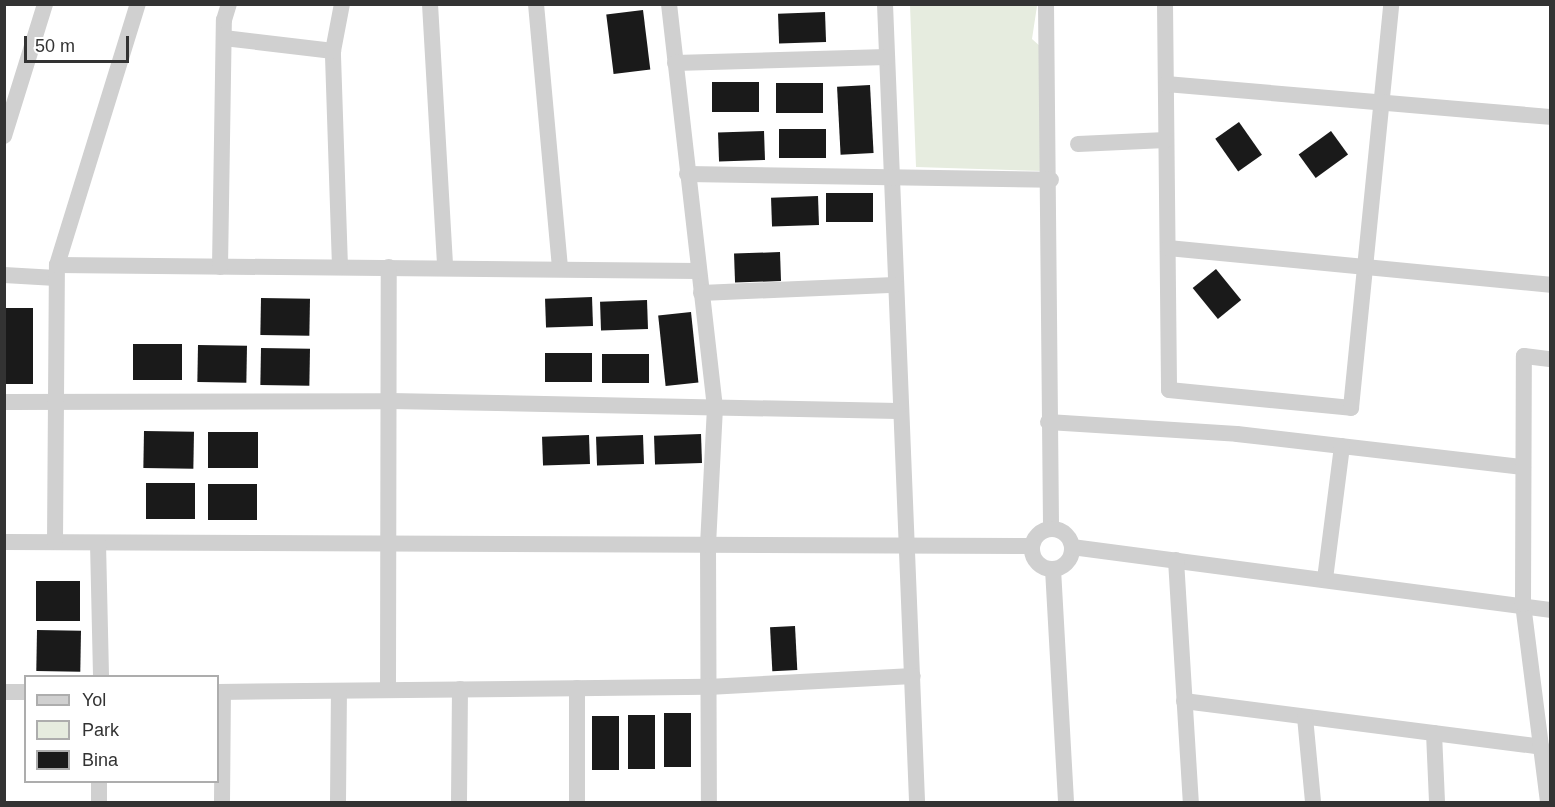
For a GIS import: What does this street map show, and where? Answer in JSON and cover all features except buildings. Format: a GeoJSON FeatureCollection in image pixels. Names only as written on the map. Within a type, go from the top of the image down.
{"type":"FeatureCollection","features":[{"type":"Feature","properties":{"kind":"street"},"geometry":{"type":"LineString","coordinates":[[4,136],[45,4]]}},
{"type":"Feature","properties":{"kind":"street"},"geometry":{"type":"LineString","coordinates":[[55,542],[54,400],[57,272],[138,4]]}},
{"type":"Feature","properties":{"kind":"street"},"geometry":{"type":"LineString","coordinates":[[220,267],[224,38],[229,4]]}},
{"type":"Feature","properties":{"kind":"street"},"geometry":{"type":"LineString","coordinates":[[340,267],[333,51],[342,4]]}},
{"type":"Feature","properties":{"kind":"street"},"geometry":{"type":"LineString","coordinates":[[430,4],[445,267]]}},
{"type":"Feature","properties":{"kind":"street"},"geometry":{"type":"LineString","coordinates":[[536,4],[560,266]]}},
{"type":"Feature","properties":{"kind":"street"},"geometry":{"type":"LineString","coordinates":[[669,4],[715,407],[708,543],[709,802]]}},
{"type":"Feature","properties":{"kind":"street"},"geometry":{"type":"LineString","coordinates":[[885,4],[893,176],[898,411],[907,544],[917,802]]}},
{"type":"Feature","properties":{"kind":"street"},"geometry":{"type":"LineString","coordinates":[[1046,4],[1051,180],[1048,422],[1051,529]]}},
{"type":"Feature","properties":{"kind":"street"},"geometry":{"type":"LineString","coordinates":[[1165,4],[1169,390],[1351,408],[1391,4]]}},
{"type":"Feature","properties":{"kind":"street"},"geometry":{"type":"LineString","coordinates":[[224,38],[333,51]]}},
{"type":"Feature","properties":{"kind":"street"},"geometry":{"type":"LineString","coordinates":[[675,63],[887,57]]}},
{"type":"Feature","properties":{"kind":"street"},"geometry":{"type":"LineString","coordinates":[[1166,84],[1551,117]]}},
{"type":"Feature","properties":{"kind":"street"},"geometry":{"type":"LineString","coordinates":[[1078,144],[1166,140]]}},
{"type":"Feature","properties":{"kind":"street"},"geometry":{"type":"LineString","coordinates":[[687,174],[1051,180]]}},
{"type":"Feature","properties":{"kind":"street"},"geometry":{"type":"LineString","coordinates":[[1168,248],[1366,265],[1551,285]]}},
{"type":"Feature","properties":{"kind":"street"},"geometry":{"type":"LineString","coordinates":[[4,275],[220,267],[560,266],[698,271]]}},
{"type":"Feature","properties":{"kind":"street"},"geometry":{"type":"LineString","coordinates":[[388,690],[391,542],[389,267]]}},
{"type":"Feature","properties":{"kind":"street"},"geometry":{"type":"LineString","coordinates":[[701,293],[895,285]]}},
{"type":"Feature","properties":{"kind":"street"},"geometry":{"type":"LineString","coordinates":[[1548,802],[1523,604],[1523,467],[1524,356],[1551,359]]}},
{"type":"Feature","properties":{"kind":"street"},"geometry":{"type":"LineString","coordinates":[[4,402],[54,400],[390,401],[898,411]]}},
{"type":"Feature","properties":{"kind":"street"},"geometry":{"type":"LineString","coordinates":[[1048,422],[1342,446],[1523,467]]}},
{"type":"Feature","properties":{"kind":"street"},"geometry":{"type":"LineString","coordinates":[[1325,579],[1342,446]]}},
{"type":"Feature","properties":{"kind":"street"},"geometry":{"type":"LineString","coordinates":[[1051,529],[1063,532],[1072,547],[1065,564],[1053,569],[1037,563],[1032,546],[1038,534],[1051,529]]}},
{"type":"Feature","properties":{"kind":"street"},"geometry":{"type":"LineString","coordinates":[[4,542],[1032,546]]}},
{"type":"Feature","properties":{"kind":"street"},"geometry":{"type":"LineString","coordinates":[[98,543],[100,675]]}},
{"type":"Feature","properties":{"kind":"street"},"geometry":{"type":"LineString","coordinates":[[1072,547],[1523,604],[1551,610]]}},
{"type":"Feature","properties":{"kind":"street"},"geometry":{"type":"LineString","coordinates":[[1176,560],[1191,802]]}},
{"type":"Feature","properties":{"kind":"street"},"geometry":{"type":"LineString","coordinates":[[1053,569],[1066,802]]}},
{"type":"Feature","properties":{"kind":"street"},"geometry":{"type":"LineString","coordinates":[[222,802],[220,692],[708,687],[913,676]]}},
{"type":"Feature","properties":{"kind":"street"},"geometry":{"type":"LineString","coordinates":[[577,688],[577,802]]}},
{"type":"Feature","properties":{"kind":"street"},"geometry":{"type":"LineString","coordinates":[[459,689],[459,802]]}},
{"type":"Feature","properties":{"kind":"street"},"geometry":{"type":"LineString","coordinates":[[4,692],[24,692]]}},
{"type":"Feature","properties":{"kind":"street"},"geometry":{"type":"LineString","coordinates":[[338,802],[339,692]]}},
{"type":"Feature","properties":{"kind":"street"},"geometry":{"type":"LineString","coordinates":[[1184,701],[1541,747]]}},
{"type":"Feature","properties":{"kind":"street"},"geometry":{"type":"LineString","coordinates":[[1305,717],[1312,802]]}},
{"type":"Feature","properties":{"kind":"street"},"geometry":{"type":"LineString","coordinates":[[1434,733],[1437,802]]}},
{"type":"Feature","properties":{"kind":"street"},"geometry":{"type":"LineString","coordinates":[[99,783],[99,802]]}},
{"type":"Feature","properties":{"kind":"green space"},"geometry":{"type":"Polygon","coordinates":[[[910,5],[1037,6],[1032,39],[1041,47],[1042,171],[916,167],[910,5]]]}}]}
